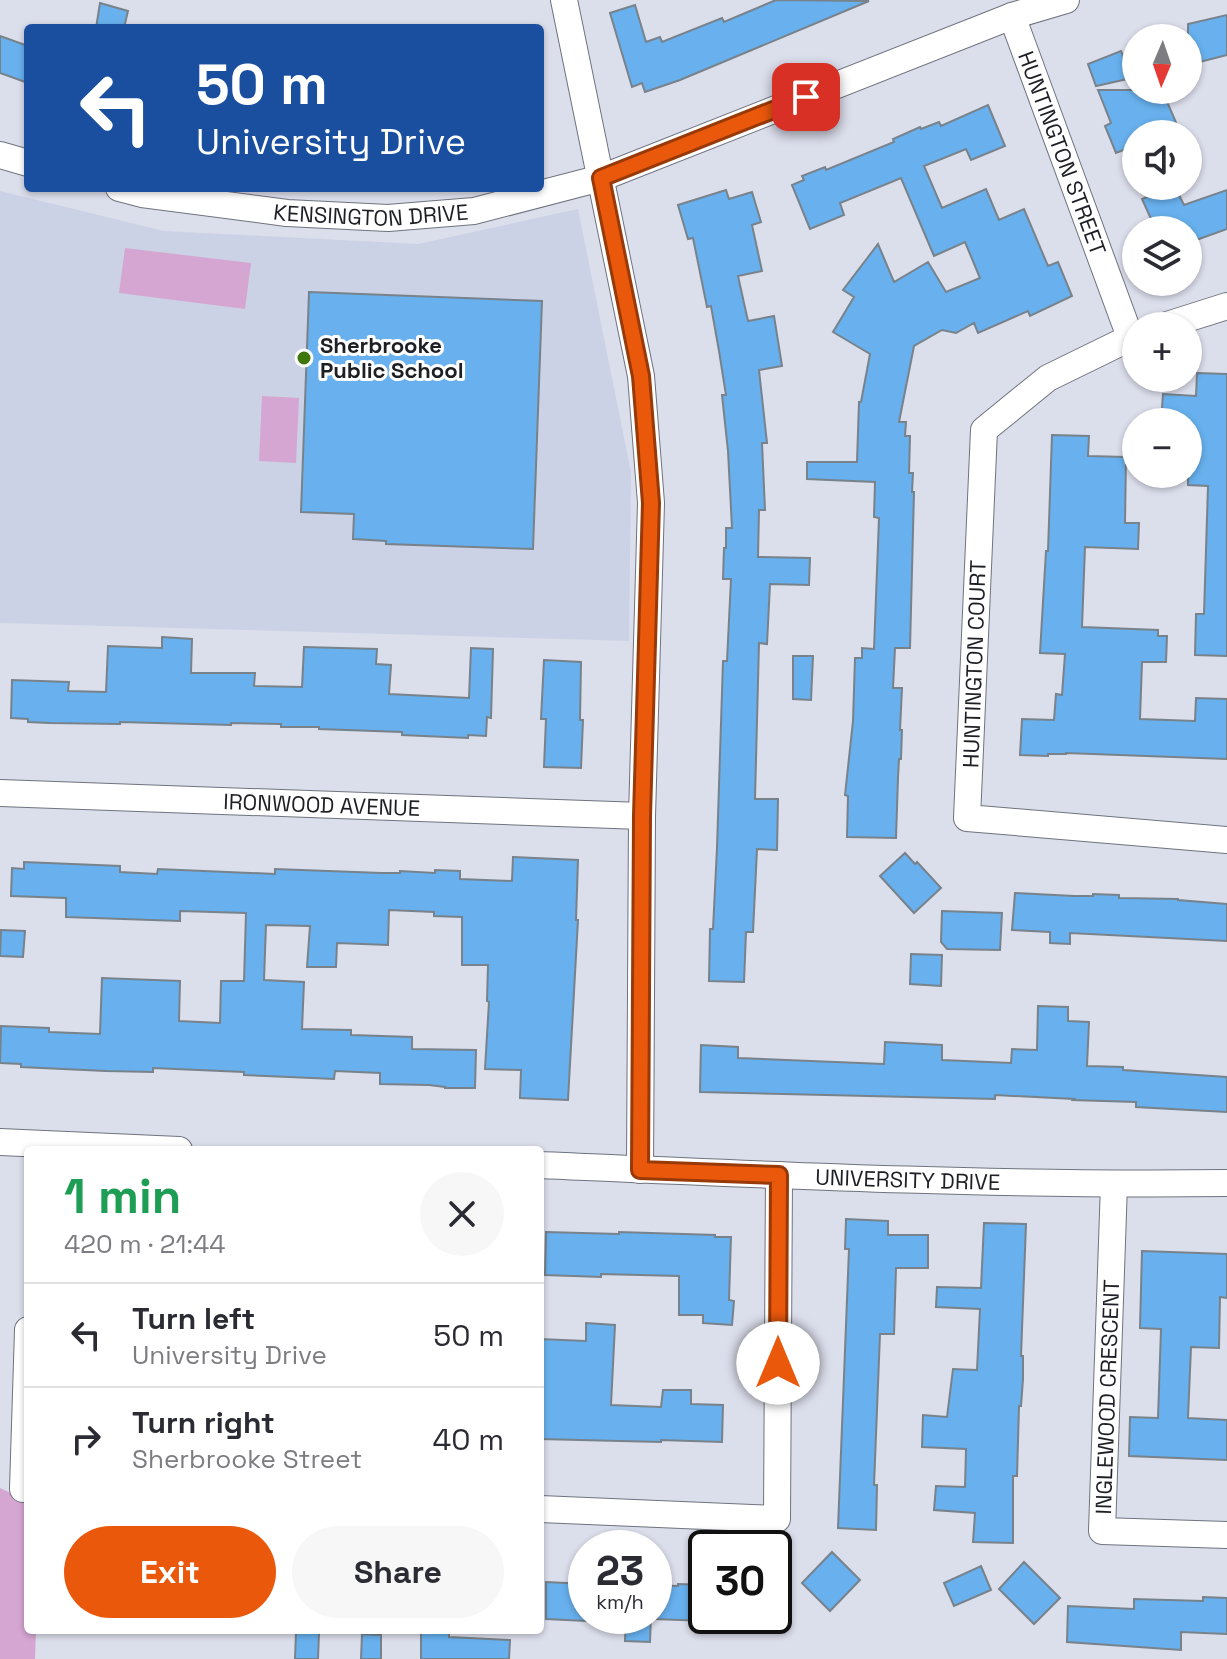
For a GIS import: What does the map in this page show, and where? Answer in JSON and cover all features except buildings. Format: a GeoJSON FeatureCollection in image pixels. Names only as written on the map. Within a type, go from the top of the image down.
{"type":"FeatureCollection","features":[{"type":"Feature","properties":{"kind":"street"},"geometry":{"type":"LineString","coordinates":[[564,0],[641,376],[651,503],[642,816],[640,1170]]}},
{"type":"Feature","properties":{"kind":"street","name":"KENSINGTON DRIVE"},"geometry":{"type":"LineString","coordinates":[[134,192],[287,213],[388,218],[474,211],[601,178],[1012,16],[1066,0]]}},
{"type":"Feature","properties":{"kind":"street","name":"HUNTINGTON STREET"},"geometry":{"type":"LineString","coordinates":[[1012,16],[1124,312]]}},
{"type":"Feature","properties":{"kind":"street"},"geometry":{"type":"LineString","coordinates":[[0,155],[24,162]]}},
{"type":"Feature","properties":{"kind":"street"},"geometry":{"type":"LineString","coordinates":[[1202,314],[1227,306]]}},
{"type":"Feature","properties":{"kind":"street","name":"HUNTINGTON COURT"},"geometry":{"type":"LineString","coordinates":[[1122,341],[1048,378],[984,430],[967,818],[1227,840]]}},
{"type":"Feature","properties":{"kind":"street","name":"IRONWOOD AVENUE"},"geometry":{"type":"LineString","coordinates":[[0,793],[642,816]]}},
{"type":"Feature","properties":{"kind":"street"},"geometry":{"type":"LineString","coordinates":[[0,1142],[26,1146]]}},
{"type":"Feature","properties":{"kind":"street","name":"UNIVERSITY DRIVE"},"geometry":{"type":"LineString","coordinates":[[544,1165],[1114,1184],[1227,1183]]}},
{"type":"Feature","properties":{"kind":"street"},"geometry":{"type":"LineString","coordinates":[[544,1509],[777,1519],[779,1175]]}},
{"type":"Feature","properties":{"kind":"street","name":"INGLEWOOD CRESCENT"},"geometry":{"type":"LineString","coordinates":[[1114,1184],[1102,1531],[1227,1535]]}},
{"type":"Feature","properties":{"kind":"street"},"geometry":{"type":"LineString","coordinates":[[24,1457],[24,1489]]}},
{"type":"Feature","properties":{"kind":"shaded area","name":"Sherbrooke Public School"},"geometry":{"type":"Polygon","coordinates":[[[0,191],[164,231],[418,244],[578,209],[631,472],[629,641],[0,623],[0,191]]]}},
{"type":"Feature","properties":{"kind":"shaded area"},"geometry":{"type":"Polygon","coordinates":[[[125,248],[251,263],[245,309],[119,293],[125,248]]]}},
{"type":"Feature","properties":{"kind":"shaded area"},"geometry":{"type":"Polygon","coordinates":[[[262,396],[299,398],[296,463],[259,461],[262,396]]]}},
{"type":"Feature","properties":{"kind":"shaded area"},"geometry":{"type":"Polygon","coordinates":[[[0,1488],[24,1499],[24,1634],[36,1634],[35,1659],[0,1659],[0,1488]]]}},
{"type":"Feature","properties":{"kind":"place","name":"Sherbrooke Public School"},"geometry":{"type":"Point","coordinates":[304,358]}},
{"type":"Feature","properties":{"kind":"route"},"geometry":{"type":"LineString","coordinates":[[778,1363],[779,1175],[640,1170],[642,816],[651,503],[641,376],[601,178],[806,97]]}}]}
